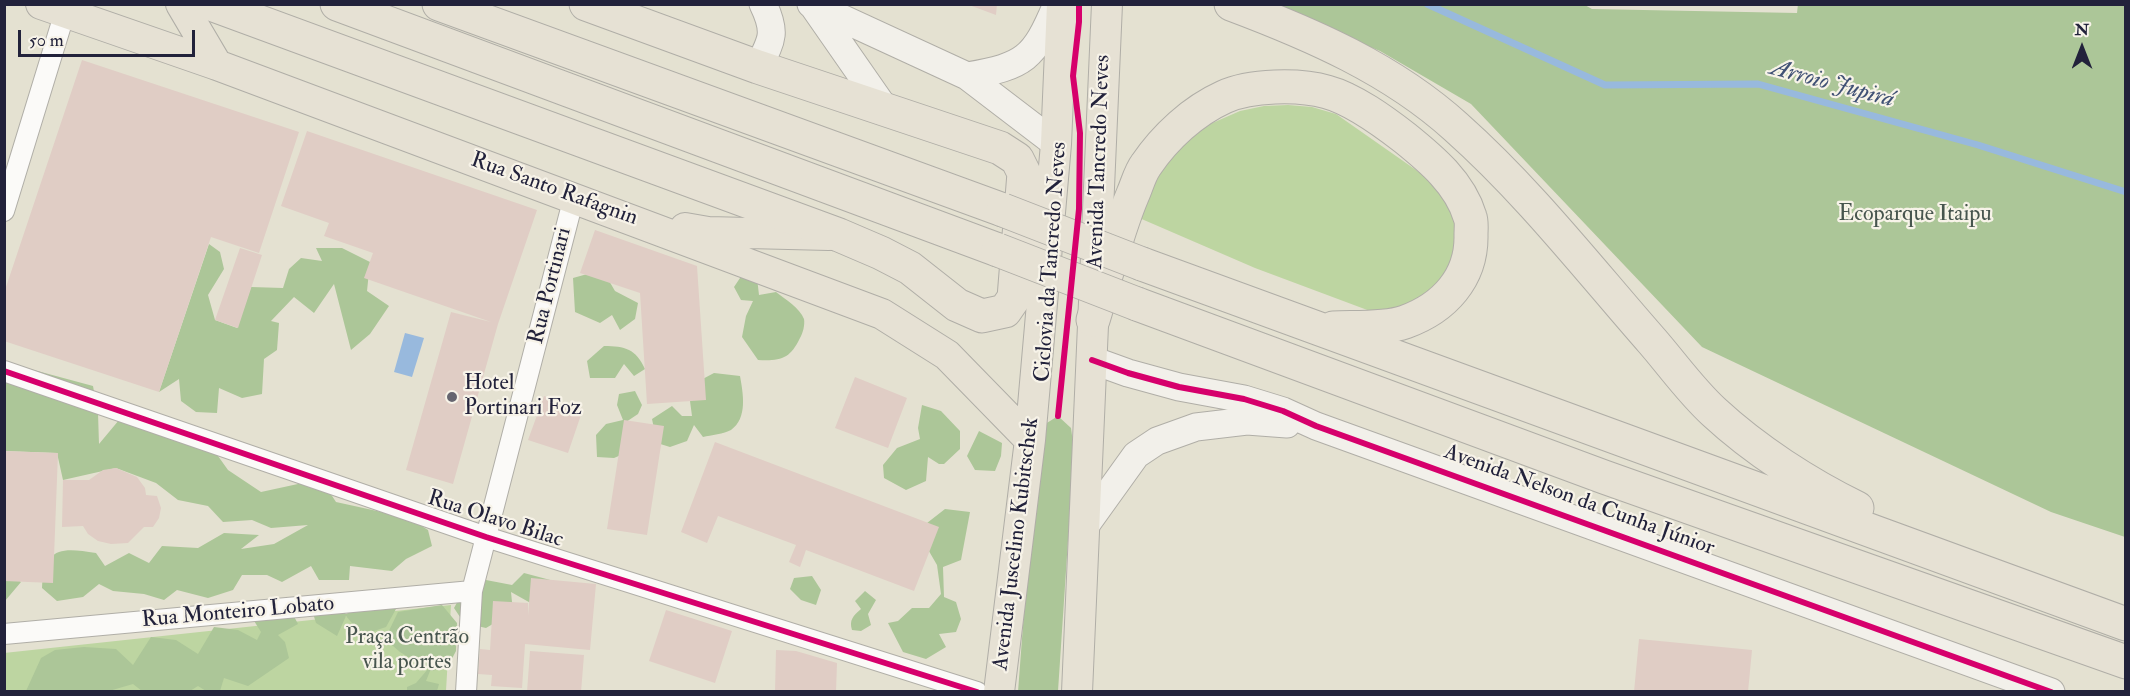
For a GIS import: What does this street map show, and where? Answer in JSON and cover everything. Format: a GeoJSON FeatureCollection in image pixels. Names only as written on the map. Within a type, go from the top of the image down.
{"type":"FeatureCollection","features":[{"type":"Feature","properties":{"kind":"highway"},"geometry":{"type":"LineString","coordinates":[[211,4],[839,236],[910,268],[957,305],[982,316],[1005,311],[1014,298],[1024,173],[1017,159],[1000,148],[758,67],[586,4]]}},
{"type":"Feature","properties":{"kind":"highway"},"geometry":{"type":"LineString","coordinates":[[338,4],[1604,477],[2126,662]]}},
{"type":"Feature","properties":{"kind":"highway"},"geometry":{"type":"LineString","coordinates":[[439,4],[2126,624]]}},
{"type":"Feature","properties":{"kind":"highway"},"geometry":{"type":"LineString","coordinates":[[1231,4],[1294,28],[1363,61],[1421,98],[1455,125],[1500,167],[1714,412],[1756,446],[1828,493],[2004,580]]}},
{"type":"Feature","properties":{"kind":"highway"},"geometry":{"type":"LineString","coordinates":[[1093,320],[1127,208],[1144,166],[1169,137],[1200,110],[1226,96],[1260,89],[1302,86],[1329,92],[1376,116],[1433,160],[1462,196],[1471,219],[1472,248],[1460,283],[1440,305],[1404,323],[1317,328]]}},
{"type":"Feature","properties":{"kind":"main road"},"geometry":{"type":"LineString","coordinates":[[181,4],[217,65]]}},
{"type":"Feature","properties":{"kind":"main road","name":"Avenida Tancredo Neves"},"geometry":{"type":"LineString","coordinates":[[1056,144],[1062,4]]}},
{"type":"Feature","properties":{"kind":"main road","name":"Avenida Tancredo Neves"},"geometry":{"type":"LineString","coordinates":[[1093,320],[1107,4]]}},
{"type":"Feature","properties":{"kind":"main road","name":"Rua Santo Rafagnin"},"geometry":{"type":"LineString","coordinates":[[53,8],[217,65],[882,314],[947,355],[1030,440]]}},
{"type":"Feature","properties":{"kind":"main road","name":"Avenida Juscelino Kubitschek"},"geometry":{"type":"LineString","coordinates":[[999,692],[1030,440],[1056,144]]}},
{"type":"Feature","properties":{"kind":"main road"},"geometry":{"type":"LineString","coordinates":[[635,220],[708,232],[839,236]]}},
{"type":"Feature","properties":{"kind":"main road"},"geometry":{"type":"LineString","coordinates":[[1077,692],[1093,320]]}},
{"type":"Feature","properties":{"kind":"street"},"geometry":{"type":"LineString","coordinates":[[758,67],[770,44],[771,23],[763,4]]}},
{"type":"Feature","properties":{"kind":"street"},"geometry":{"type":"LineString","coordinates":[[967,76],[1002,70],[1020,62],[1034,49],[1046,30],[1057,4]]}},
{"type":"Feature","properties":{"kind":"street"},"geometry":{"type":"LineString","coordinates":[[812,5],[967,76],[1056,144]]}},
{"type":"Feature","properties":{"kind":"street"},"geometry":{"type":"LineString","coordinates":[[812,5],[885,109]]}},
{"type":"Feature","properties":{"kind":"street"},"geometry":{"type":"LineString","coordinates":[[4,211],[53,8]]}},
{"type":"Feature","properties":{"kind":"street","name":"Rua Portinari"},"geometry":{"type":"LineString","coordinates":[[466,692],[472,591],[574,197]]}},
{"type":"Feature","properties":{"kind":"street","name":"Avenida Nelson da Cunha Júnior"},"geometry":{"type":"LineString","coordinates":[[1092,360],[1179,387],[1244,399],[1283,411],[1316,426],[2050,692]]}},
{"type":"Feature","properties":{"kind":"street","name":"Rua Olavo Bilac"},"geometry":{"type":"LineString","coordinates":[[4,371],[486,537],[977,692]]}},
{"type":"Feature","properties":{"kind":"street","name":"Avenida Nelson da Cunha Júnior"},"geometry":{"type":"LineString","coordinates":[[1085,526],[1136,455],[1157,441],[1196,427],[1247,421],[1316,426]]}},
{"type":"Feature","properties":{"kind":"street","name":"Rua Monteiro Lobato"},"geometry":{"type":"LineString","coordinates":[[4,634],[472,591]]}},
{"type":"Feature","properties":{"kind":"green space","name":"Ecoparque Itaipu"},"geometry":{"type":"Polygon","coordinates":[[[1583,4],[1592,9],[1797,13],[1798,4],[2125,5],[2125,537],[2051,512],[1702,347],[1471,104],[1380,51],[1267,5],[1583,4]]]}},
{"type":"Feature","properties":{"kind":"green space"},"geometry":{"type":"Polygon","coordinates":[[[1264,106],[1312,107],[1336,114],[1426,177],[1448,201],[1457,228],[1451,269],[1421,303],[1378,314],[1255,268],[1137,217],[1154,173],[1201,128],[1240,111],[1264,106]]]}},
{"type":"Feature","properties":{"kind":"green space"},"geometry":{"type":"Polygon","coordinates":[[[209,244],[220,252],[224,269],[208,295],[215,320],[237,328],[251,287],[283,288],[289,269],[301,258],[322,261],[316,248],[342,248],[370,262],[367,291],[389,306],[370,334],[351,350],[334,284],[314,313],[294,297],[271,321],[279,323],[277,350],[264,359],[262,394],[242,398],[219,388],[217,413],[196,412],[181,401],[179,379],[159,392],[209,244]]]}},
{"type":"Feature","properties":{"kind":"green space"},"geometry":{"type":"Polygon","coordinates":[[[744,272],[757,278],[759,295],[776,292],[796,307],[804,319],[801,336],[792,350],[784,357],[758,360],[742,337],[746,316],[753,301],[741,300],[734,287],[744,272]]]}},
{"type":"Feature","properties":{"kind":"green space"},"geometry":{"type":"Polygon","coordinates":[[[591,273],[605,274],[615,291],[638,303],[635,319],[620,330],[612,315],[600,323],[575,312],[573,278],[591,273]]]}},
{"type":"Feature","properties":{"kind":"green space"},"geometry":{"type":"Polygon","coordinates":[[[604,346],[629,350],[638,357],[645,369],[634,376],[624,364],[615,378],[590,378],[587,361],[604,346]]]}},
{"type":"Feature","properties":{"kind":"green space"},"geometry":{"type":"Polygon","coordinates":[[[30,369],[93,386],[98,413],[99,444],[124,414],[170,439],[202,440],[228,470],[261,492],[321,479],[336,502],[409,518],[428,530],[432,546],[406,559],[392,571],[350,566],[349,580],[319,580],[311,566],[282,582],[267,575],[242,575],[233,590],[208,598],[177,590],[164,600],[144,594],[113,591],[99,584],[83,597],[57,601],[42,588],[46,564],[57,553],[73,550],[96,553],[105,566],[129,553],[149,563],[162,546],[198,548],[224,533],[259,535],[241,549],[274,544],[308,525],[271,528],[252,520],[223,522],[208,506],[178,500],[156,483],[116,468],[63,480],[57,453],[5,451],[4,372],[30,369]]]}},
{"type":"Feature","properties":{"kind":"green space"},"geometry":{"type":"Polygon","coordinates":[[[714,373],[740,376],[743,405],[736,425],[731,430],[703,437],[694,425],[687,441],[670,447],[657,443],[652,419],[672,406],[682,416],[692,416],[690,401],[697,382],[714,373]]]}},
{"type":"Feature","properties":{"kind":"green space"},"geometry":{"type":"Polygon","coordinates":[[[635,391],[642,405],[638,414],[626,422],[628,452],[614,458],[597,457],[596,435],[606,424],[623,420],[617,405],[619,394],[635,391]]]}},
{"type":"Feature","properties":{"kind":"green space"},"geometry":{"type":"Polygon","coordinates":[[[922,405],[941,411],[960,431],[960,449],[944,464],[939,464],[928,457],[926,481],[906,490],[884,478],[883,465],[897,448],[920,439],[918,428],[922,405]]]}},
{"type":"Feature","properties":{"kind":"green space"},"geometry":{"type":"Polygon","coordinates":[[[1058,416],[1071,428],[1074,450],[1058,691],[1018,692],[1036,452],[1042,426],[1058,416]]]}},
{"type":"Feature","properties":{"kind":"green space"},"geometry":{"type":"Polygon","coordinates":[[[979,431],[1002,443],[1001,456],[995,471],[975,470],[967,456],[979,431]]]}},
{"type":"Feature","properties":{"kind":"green space"},"geometry":{"type":"Polygon","coordinates":[[[945,509],[970,512],[961,560],[943,567],[944,597],[956,602],[961,619],[956,632],[939,634],[946,647],[926,659],[903,652],[888,623],[898,621],[912,608],[929,608],[941,594],[937,565],[926,546],[927,523],[945,509]]]}},
{"type":"Feature","properties":{"kind":"green space"},"geometry":{"type":"Polygon","coordinates":[[[5,570],[21,582],[5,601],[5,570]]]}},
{"type":"Feature","properties":{"kind":"green space"},"geometry":{"type":"Polygon","coordinates":[[[524,573],[554,581],[543,610],[511,592],[513,612],[486,628],[464,623],[454,608],[467,584],[486,580],[512,585],[524,573]]]}},
{"type":"Feature","properties":{"kind":"green space"},"geometry":{"type":"Polygon","coordinates":[[[812,576],[821,590],[816,605],[801,600],[790,589],[794,578],[812,576]]]}},
{"type":"Feature","properties":{"kind":"green space"},"geometry":{"type":"Polygon","coordinates":[[[865,591],[876,600],[868,614],[871,625],[861,631],[852,630],[852,618],[861,609],[855,601],[865,591]]]}},
{"type":"Feature","properties":{"kind":"green space"},"geometry":{"type":"Polygon","coordinates":[[[321,596],[346,614],[373,601],[396,609],[386,627],[362,635],[346,616],[337,636],[316,623],[311,607],[321,596]]]}},
{"type":"Feature","properties":{"kind":"green space"},"geometry":{"type":"Polygon","coordinates":[[[442,605],[457,623],[456,651],[447,668],[430,671],[426,681],[439,684],[437,691],[407,691],[407,687],[416,683],[428,669],[400,652],[385,639],[398,612],[442,605]]]}},
{"type":"Feature","properties":{"kind":"green space","name":"Praça Centrão vila portes"},"geometry":{"type":"Polygon","coordinates":[[[451,605],[446,691],[5,691],[4,653],[451,605]]]}},
{"type":"Feature","properties":{"kind":"green space"},"geometry":{"type":"Polygon","coordinates":[[[289,607],[298,624],[278,635],[285,642],[289,658],[248,686],[224,678],[220,691],[206,691],[198,686],[190,691],[142,691],[133,684],[109,691],[26,691],[41,658],[55,650],[84,647],[116,649],[133,665],[151,637],[176,640],[198,654],[214,627],[238,630],[257,640],[261,632],[251,616],[289,607]]]}},
{"type":"Feature","properties":{"kind":"water"},"geometry":{"type":"Polygon","coordinates":[[[405,333],[424,338],[412,377],[394,372],[405,333]]]}},
{"type":"Feature","properties":{"kind":"building"},"geometry":{"type":"Polygon","coordinates":[[[969,4],[997,4],[996,15],[969,5],[969,4]]]}},
{"type":"Feature","properties":{"kind":"building"},"geometry":{"type":"Polygon","coordinates":[[[82,60],[299,132],[259,253],[211,237],[159,392],[4,341],[4,293],[82,60]]]}},
{"type":"Feature","properties":{"kind":"building"},"geometry":{"type":"Polygon","coordinates":[[[307,131],[537,210],[498,324],[453,484],[406,470],[451,312],[491,322],[364,278],[373,253],[324,236],[329,223],[281,206],[307,131]]]}},
{"type":"Feature","properties":{"kind":"building"},"geometry":{"type":"Polygon","coordinates":[[[595,230],[697,266],[706,400],[647,404],[640,293],[580,273],[595,230]]]}},
{"type":"Feature","properties":{"kind":"building"},"geometry":{"type":"Polygon","coordinates":[[[240,248],[262,255],[238,328],[215,320],[240,248]]]}},
{"type":"Feature","properties":{"kind":"building"},"geometry":{"type":"Polygon","coordinates":[[[855,377],[907,398],[888,448],[835,428],[855,377]]]}},
{"type":"Feature","properties":{"kind":"building"},"geometry":{"type":"Polygon","coordinates":[[[544,396],[583,409],[568,453],[528,440],[544,396]]]}},
{"type":"Feature","properties":{"kind":"building"},"geometry":{"type":"Polygon","coordinates":[[[624,420],[664,426],[647,535],[607,529],[624,420]]]}},
{"type":"Feature","properties":{"kind":"building"},"geometry":{"type":"Polygon","coordinates":[[[715,442],[939,527],[914,591],[806,550],[800,567],[789,562],[796,545],[718,516],[707,543],[681,532],[715,442]]]}},
{"type":"Feature","properties":{"kind":"building"},"geometry":{"type":"Polygon","coordinates":[[[4,451],[58,453],[53,583],[4,581],[4,451]]]}},
{"type":"Feature","properties":{"kind":"building"},"geometry":{"type":"Polygon","coordinates":[[[116,468],[137,477],[145,488],[146,495],[157,496],[161,508],[159,518],[153,527],[144,527],[128,543],[111,544],[98,541],[88,534],[83,526],[62,527],[63,480],[89,480],[103,470],[116,468]]]}},
{"type":"Feature","properties":{"kind":"building"},"geometry":{"type":"Polygon","coordinates":[[[531,578],[596,584],[590,650],[525,644],[522,688],[491,686],[492,675],[478,674],[480,649],[490,650],[493,601],[528,603],[528,616],[531,578]]]}},
{"type":"Feature","properties":{"kind":"building"},"geometry":{"type":"Polygon","coordinates":[[[666,610],[732,631],[715,683],[649,661],[666,610]]]}},
{"type":"Feature","properties":{"kind":"building"},"geometry":{"type":"Polygon","coordinates":[[[1639,639],[1752,650],[1748,692],[1634,692],[1639,639]]]}},
{"type":"Feature","properties":{"kind":"building"},"geometry":{"type":"Polygon","coordinates":[[[776,650],[796,651],[837,663],[836,692],[775,692],[776,650]]]}},
{"type":"Feature","properties":{"kind":"building"},"geometry":{"type":"Polygon","coordinates":[[[530,651],[584,655],[581,692],[527,692],[530,651]]]}},
{"type":"Feature","properties":{"kind":"waterway","name":"Arroio Jupirá"},"geometry":{"type":"LineString","coordinates":[[1427,4],[1605,85],[1758,84],[1978,145],[2126,192]]}},
{"type":"Feature","properties":{"kind":"cycle path","name":"Ciclovia da Tancredo Neves"},"geometry":{"type":"LineString","coordinates":[[1058,416],[1079,209],[1080,133],[1073,76],[1079,4]]}},
{"type":"Feature","properties":{"kind":"cycle path"},"geometry":{"type":"LineString","coordinates":[[1092,360],[1179,387],[1244,399],[1283,411],[1316,426],[2051,692]]}},
{"type":"Feature","properties":{"kind":"cycle path"},"geometry":{"type":"LineString","coordinates":[[4,371],[486,537],[977,692]]}},
{"type":"Feature","properties":{"kind":"place","name":"Hotel Portinari Foz"},"geometry":{"type":"Point","coordinates":[452,397]}}]}
